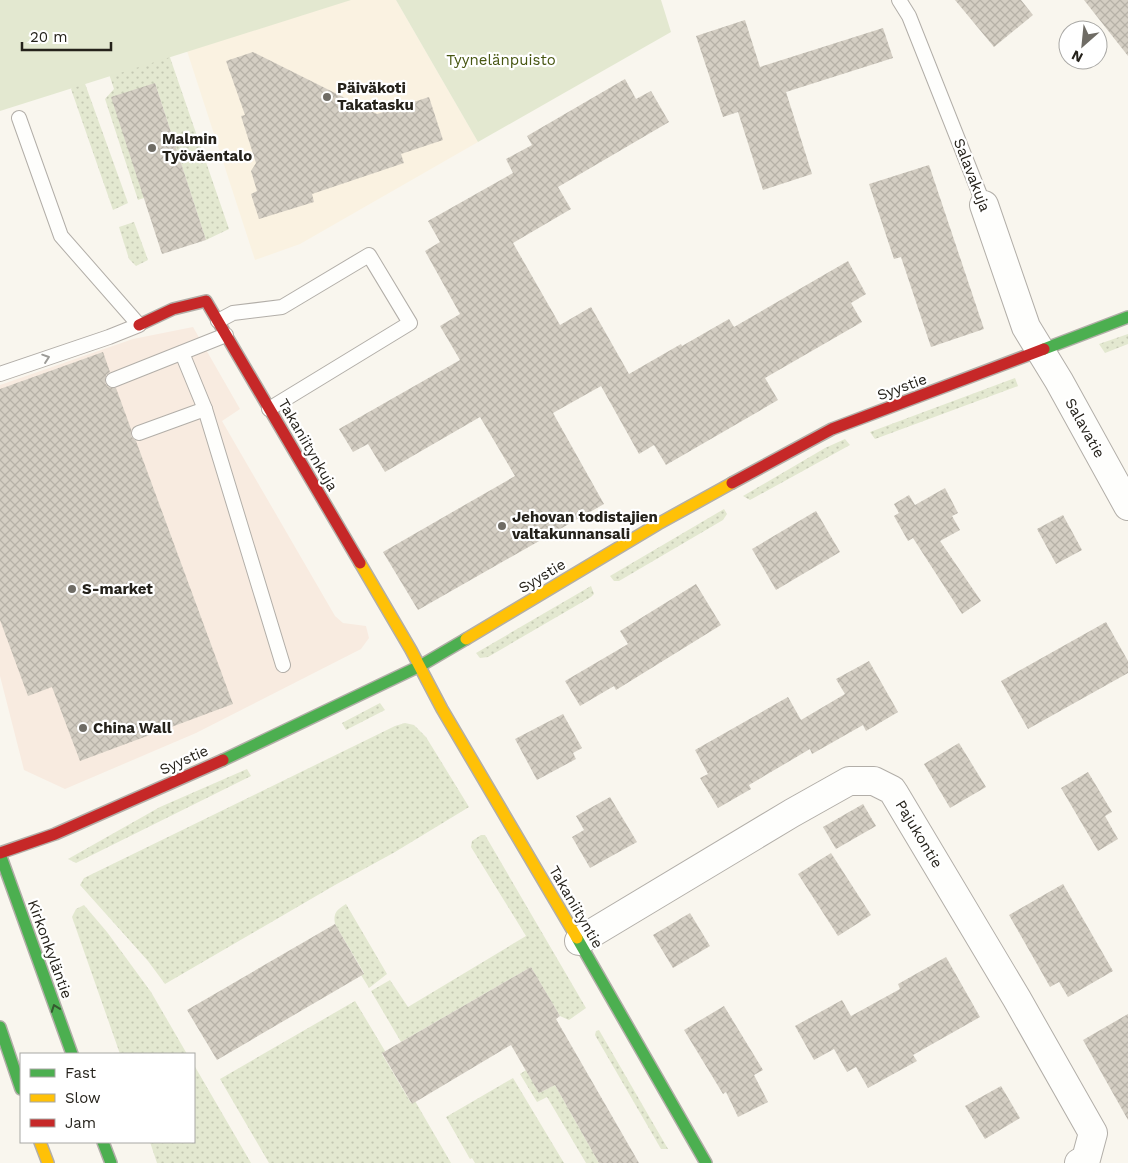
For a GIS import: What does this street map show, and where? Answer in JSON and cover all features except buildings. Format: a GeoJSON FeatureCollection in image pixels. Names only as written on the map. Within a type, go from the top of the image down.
{"type":"FeatureCollection","features":[{"type":"Feature","properties":{"kind":"street","name":"Salavakuja"},"geometry":{"type":"LineString","coordinates":[[984,205],[1026,327],[1041,351]]}},
{"type":"Feature","properties":{"kind":"street","name":"Takaniitynkuja"},"geometry":{"type":"LineString","coordinates":[[139,325],[173,310],[206,301],[420,666]]}},
{"type":"Feature","properties":{"kind":"street","name":"Syystie"},"geometry":{"type":"LineString","coordinates":[[0,854],[55,834],[208,766],[297,726],[420,666],[658,524],[832,429],[1128,318]]}},
{"type":"Feature","properties":{"kind":"street","name":"Salavatie"},"geometry":{"type":"LineString","coordinates":[[1041,351],[1128,506]]}},
{"type":"Feature","properties":{"kind":"street","name":"Takaniityntie"},"geometry":{"type":"LineString","coordinates":[[420,666],[442,709],[579,941],[706,1163]]}},
{"type":"Feature","properties":{"kind":"street","name":"Pajukontie"},"geometry":{"type":"LineString","coordinates":[[579,941],[792,813],[849,781],[874,781],[894,793],[1017,999],[1093,1133],[1086,1159],[1079,1163]]}},
{"type":"Feature","properties":{"kind":"street","name":"Kirkonkyläntie"},"geometry":{"type":"LineString","coordinates":[[0,854],[72,1053]]}},
{"type":"Feature","properties":{"kind":"street"},"geometry":{"type":"LineString","coordinates":[[0,1027],[20,1086]]}},
{"type":"Feature","properties":{"kind":"street"},"geometry":{"type":"LineString","coordinates":[[40,1143],[48,1163]]}},
{"type":"Feature","properties":{"kind":"street"},"geometry":{"type":"LineString","coordinates":[[103,1143],[111,1163]]}},
{"type":"Feature","properties":{"kind":"lane","name":"Salavakuja"},"geometry":{"type":"LineString","coordinates":[[899,0],[910,16],[984,205]]}},
{"type":"Feature","properties":{"kind":"lane"},"geometry":{"type":"LineString","coordinates":[[0,374],[139,325],[61,236],[19,118]]}},
{"type":"Feature","properties":{"kind":"lane"},"geometry":{"type":"LineString","coordinates":[[218,321],[233,314],[282,307],[369,256],[410,323],[269,409]]}},
{"type":"Feature","properties":{"kind":"lane"},"geometry":{"type":"LineString","coordinates":[[113,380],[226,335]]}},
{"type":"Feature","properties":{"kind":"lane"},"geometry":{"type":"LineString","coordinates":[[182,353],[205,409],[283,665]]}},
{"type":"Feature","properties":{"kind":"lane"},"geometry":{"type":"LineString","coordinates":[[138,433],[205,409]]}},
{"type":"Feature","properties":{"kind":"shaded area","name":"Päiväkoti Takatasku"},"geometry":{"type":"Polygon","coordinates":[[[299,0],[396,0],[478,142],[300,244],[255,260],[187,51],[193,37],[299,0]]]}},
{"type":"Feature","properties":{"kind":"shaded area"},"geometry":{"type":"Polygon","coordinates":[[[193,327],[240,409],[222,421],[335,616],[343,623],[366,626],[369,638],[361,649],[196,733],[65,789],[24,770],[0,676],[0,385],[133,339],[193,327]]]}},
{"type":"Feature","properties":{"kind":"green space"},"geometry":{"type":"Polygon","coordinates":[[[0,0],[351,0],[0,111],[0,0]]]}},
{"type":"Feature","properties":{"kind":"green space","name":"Tyynelänpuisto"},"geometry":{"type":"Polygon","coordinates":[[[396,0],[661,0],[671,32],[478,142],[396,0]]]}},
{"type":"Feature","properties":{"kind":"green space"},"geometry":{"type":"Polygon","coordinates":[[[164,40],[229,229],[206,240],[155,83],[144,198],[138,200],[105,99],[114,89],[104,59],[164,40]]]}},
{"type":"Feature","properties":{"kind":"green space"},"geometry":{"type":"Polygon","coordinates":[[[83,78],[128,203],[113,210],[71,89],[76,80],[83,78]]]}},
{"type":"Feature","properties":{"kind":"green space"},"geometry":{"type":"Polygon","coordinates":[[[134,222],[148,260],[136,266],[129,259],[119,227],[134,222]]]}},
{"type":"Feature","properties":{"kind":"green space"},"geometry":{"type":"Polygon","coordinates":[[[1128,334],[1128,344],[1105,353],[1099,344],[1128,334]]]}},
{"type":"Feature","properties":{"kind":"green space"},"geometry":{"type":"Polygon","coordinates":[[[1015,378],[1018,386],[875,439],[870,432],[1015,378]]]}},
{"type":"Feature","properties":{"kind":"green space"},"geometry":{"type":"Polygon","coordinates":[[[845,439],[850,445],[750,500],[743,496],[825,448],[845,439]]]}},
{"type":"Feature","properties":{"kind":"green space"},"geometry":{"type":"Polygon","coordinates":[[[724,509],[727,514],[723,520],[619,581],[614,581],[610,576],[724,509]]]}},
{"type":"Feature","properties":{"kind":"green space"},"geometry":{"type":"Polygon","coordinates":[[[591,586],[594,594],[591,597],[488,657],[480,658],[476,653],[591,586]]]}},
{"type":"Feature","properties":{"kind":"green space"},"geometry":{"type":"Polygon","coordinates":[[[380,703],[385,710],[346,730],[342,723],[380,703]]]}},
{"type":"Feature","properties":{"kind":"green space"},"geometry":{"type":"Polygon","coordinates":[[[405,723],[414,725],[426,737],[469,807],[395,852],[165,984],[148,961],[80,885],[84,878],[395,726],[405,723]]]}},
{"type":"Feature","properties":{"kind":"green space"},"geometry":{"type":"Polygon","coordinates":[[[247,769],[251,776],[76,863],[68,859],[160,807],[247,769]]]}},
{"type":"Feature","properties":{"kind":"green space"},"geometry":{"type":"Polygon","coordinates":[[[481,835],[485,835],[586,1008],[569,1020],[560,1016],[531,967],[401,1042],[371,991],[390,980],[408,1007],[526,936],[471,847],[472,841],[481,835]]]}},
{"type":"Feature","properties":{"kind":"green space"},"geometry":{"type":"Polygon","coordinates":[[[346,904],[387,974],[369,988],[361,975],[364,973],[335,924],[336,912],[346,904]]]}},
{"type":"Feature","properties":{"kind":"green space"},"geometry":{"type":"Polygon","coordinates":[[[84,905],[107,932],[151,992],[186,1053],[120,1053],[72,917],[76,909],[84,905]]]}},
{"type":"Feature","properties":{"kind":"green space"},"geometry":{"type":"Polygon","coordinates":[[[355,1001],[385,1051],[382,1054],[411,1103],[415,1101],[451,1163],[269,1163],[220,1079],[355,1001]]]}},
{"type":"Feature","properties":{"kind":"green space"},"geometry":{"type":"Polygon","coordinates":[[[599,1030],[668,1149],[661,1149],[595,1035],[596,1031],[599,1030]]]}},
{"type":"Feature","properties":{"kind":"green space"},"geometry":{"type":"Polygon","coordinates":[[[195,1067],[251,1163],[157,1163],[150,1143],[195,1143],[195,1067]]]}},
{"type":"Feature","properties":{"kind":"green space"},"geometry":{"type":"Polygon","coordinates":[[[526,1070],[539,1093],[555,1085],[599,1163],[586,1163],[547,1097],[537,1102],[520,1074],[526,1070]]]}},
{"type":"Feature","properties":{"kind":"green space"},"geometry":{"type":"Polygon","coordinates":[[[513,1078],[564,1163],[475,1163],[472,1158],[470,1159],[446,1117],[513,1078]]]}},
{"type":"Feature","properties":{"kind":"traffic: fast"},"geometry":{"type":"LineString","coordinates":[[1044,349],[1128,317]]}},
{"type":"Feature","properties":{"kind":"traffic: fast"},"geometry":{"type":"LineString","coordinates":[[223,760],[420,666],[466,639]]}},
{"type":"Feature","properties":{"kind":"traffic: fast"},"geometry":{"type":"LineString","coordinates":[[0,854],[72,1053]]}},
{"type":"Feature","properties":{"kind":"traffic: fast"},"geometry":{"type":"LineString","coordinates":[[577,938],[706,1163]]}},
{"type":"Feature","properties":{"kind":"traffic: fast"},"geometry":{"type":"LineString","coordinates":[[0,1027],[20,1086]]}},
{"type":"Feature","properties":{"kind":"traffic: fast"},"geometry":{"type":"LineString","coordinates":[[103,1143],[111,1163]]}},
{"type":"Feature","properties":{"kind":"traffic: slow"},"geometry":{"type":"LineString","coordinates":[[466,639],[658,524],[732,483]]}},
{"type":"Feature","properties":{"kind":"traffic: slow"},"geometry":{"type":"LineString","coordinates":[[360,563],[411,650],[442,709],[577,938]]}},
{"type":"Feature","properties":{"kind":"traffic: slow"},"geometry":{"type":"LineString","coordinates":[[40,1143],[48,1163]]}},
{"type":"Feature","properties":{"kind":"traffic: jam"},"geometry":{"type":"LineString","coordinates":[[139,325],[173,309],[206,301],[360,563]]}},
{"type":"Feature","properties":{"kind":"traffic: jam"},"geometry":{"type":"LineString","coordinates":[[732,483],[832,429],[1044,349]]}},
{"type":"Feature","properties":{"kind":"traffic: jam"},"geometry":{"type":"LineString","coordinates":[[0,853],[55,834],[223,760]]}},
{"type":"Feature","properties":{"kind":"place","name":"Päiväkoti Takatasku"},"geometry":{"type":"Point","coordinates":[327,97]}},
{"type":"Feature","properties":{"kind":"place","name":"Malmin Työväentalo"},"geometry":{"type":"Point","coordinates":[152,148]}},
{"type":"Feature","properties":{"kind":"place","name":"Jehovan todistajien valtakunnansali"},"geometry":{"type":"Point","coordinates":[502,526]}},
{"type":"Feature","properties":{"kind":"place","name":"S-market"},"geometry":{"type":"Point","coordinates":[72,589]}},
{"type":"Feature","properties":{"kind":"place","name":"China Wall"},"geometry":{"type":"Point","coordinates":[83,728]}}]}
